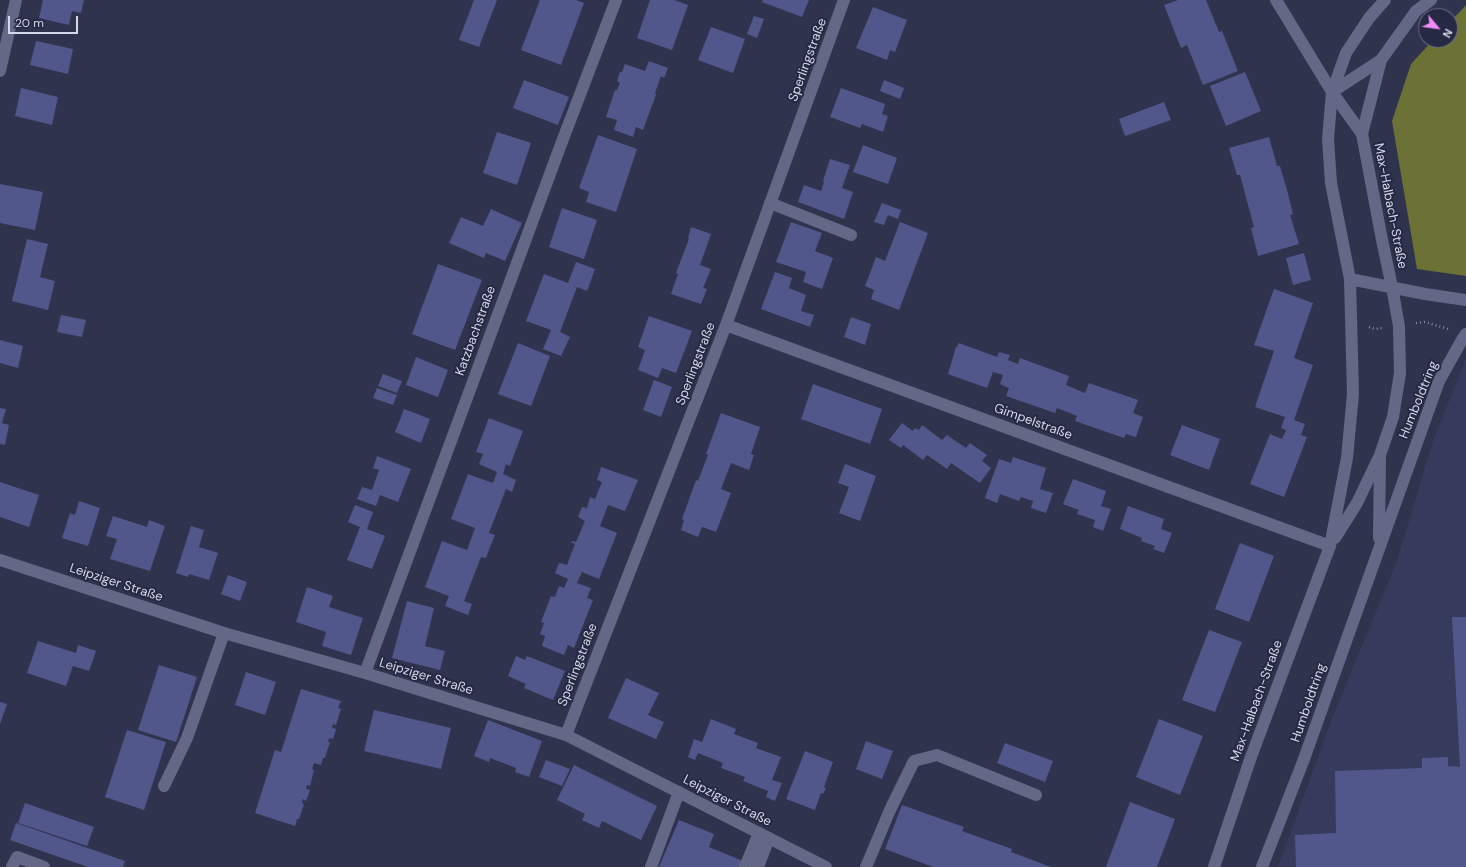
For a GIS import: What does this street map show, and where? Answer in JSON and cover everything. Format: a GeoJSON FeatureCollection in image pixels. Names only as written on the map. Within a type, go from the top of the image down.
{"type":"FeatureCollection","features":[{"type":"Feature","properties":{"kind":"street"},"geometry":{"type":"LineString","coordinates":[[0,71],[16,0]]}},
{"type":"Feature","properties":{"kind":"street","name":"Katzbachstraße"},"geometry":{"type":"LineString","coordinates":[[365,673],[616,0]]}},
{"type":"Feature","properties":{"kind":"street","name":"Sperlingstraße"},"geometry":{"type":"LineString","coordinates":[[566,735],[726,325],[844,0]]}},
{"type":"Feature","properties":{"kind":"street","name":"Max-Halbach-Straße"},"geometry":{"type":"LineString","coordinates":[[1276,0],[1332,92],[1362,134],[1399,326],[1400,373],[1393,417],[1380,455],[1357,503],[1330,546]]}},
{"type":"Feature","properties":{"kind":"street"},"geometry":{"type":"LineString","coordinates":[[1332,92],[1346,53],[1369,18],[1385,0]]}},
{"type":"Feature","properties":{"kind":"street"},"geometry":{"type":"LineString","coordinates":[[1362,134],[1382,60],[1416,11],[1431,0]]}},
{"type":"Feature","properties":{"kind":"street"},"geometry":{"type":"LineString","coordinates":[[1332,92],[1382,60]]}},
{"type":"Feature","properties":{"kind":"street","name":"Max-Halbach-Straße"},"geometry":{"type":"LineString","coordinates":[[1214,867],[1250,757],[1330,546],[1347,458],[1353,394],[1350,279],[1331,183],[1328,139],[1332,92]]}},
{"type":"Feature","properties":{"kind":"street"},"geometry":{"type":"LineString","coordinates":[[770,203],[851,235]]}},
{"type":"Feature","properties":{"kind":"street","name":"Max-Halbach-Straße"},"geometry":{"type":"LineString","coordinates":[[1350,279],[1392,287]]}},
{"type":"Feature","properties":{"kind":"street"},"geometry":{"type":"LineString","coordinates":[[1392,287],[1466,300]]}},
{"type":"Feature","properties":{"kind":"street","name":"Gimpelstraße"},"geometry":{"type":"LineString","coordinates":[[726,325],[1330,546]]}},
{"type":"Feature","properties":{"kind":"street","name":"Humboldtring"},"geometry":{"type":"LineString","coordinates":[[1262,867],[1304,759],[1439,382],[1462,338],[1466,334]]}},
{"type":"Feature","properties":{"kind":"street","name":"Humboldtring"},"geometry":{"type":"LineString","coordinates":[[1379,548],[1380,455]]}},
{"type":"Feature","properties":{"kind":"street","name":"Leipziger Straße"},"geometry":{"type":"LineString","coordinates":[[0,560],[224,633],[365,673],[566,735],[826,867]]}},
{"type":"Feature","properties":{"kind":"street"},"geometry":{"type":"LineString","coordinates":[[164,786],[187,738],[224,633]]}},
{"type":"Feature","properties":{"kind":"street"},"geometry":{"type":"LineString","coordinates":[[866,867],[890,810],[914,761],[937,755],[1036,795]]}},
{"type":"Feature","properties":{"kind":"street"},"geometry":{"type":"LineString","coordinates":[[651,867],[679,792]]}},
{"type":"Feature","properties":{"kind":"street"},"geometry":{"type":"LineString","coordinates":[[745,867],[764,836]]}},
{"type":"Feature","properties":{"kind":"street"},"geometry":{"type":"LineString","coordinates":[[758,867],[764,836]]}},
{"type":"Feature","properties":{"kind":"street"},"geometry":{"type":"LineString","coordinates":[[12,867],[17,857],[44,867]]}},
{"type":"Feature","properties":{"kind":"shaded area"},"geometry":{"type":"Polygon","coordinates":[[[1466,359],[1466,867],[1278,867],[1333,716],[1397,561],[1434,438],[1466,359]]]}},
{"type":"Feature","properties":{"kind":"green space"},"geometry":{"type":"Polygon","coordinates":[[[1466,5],[1466,276],[1417,269],[1392,121],[1411,64],[1426,48],[1458,48],[1458,14],[1466,5]]]}},
{"type":"Feature","properties":{"kind":"building"},"geometry":{"type":"Polygon","coordinates":[[[43,0],[84,0],[81,13],[72,11],[69,25],[39,18],[43,0]]]}},
{"type":"Feature","properties":{"kind":"building"},"geometry":{"type":"Polygon","coordinates":[[[474,0],[497,0],[479,47],[459,40],[474,0]]]}},
{"type":"Feature","properties":{"kind":"building"},"geometry":{"type":"Polygon","coordinates":[[[540,0],[576,0],[584,3],[561,65],[521,50],[540,0]]]}},
{"type":"Feature","properties":{"kind":"building"},"geometry":{"type":"Polygon","coordinates":[[[650,0],[674,0],[688,5],[672,50],[637,38],[650,0]]]}},
{"type":"Feature","properties":{"kind":"building"},"geometry":{"type":"Polygon","coordinates":[[[763,0],[809,0],[802,17],[762,2],[763,0]]]}},
{"type":"Feature","properties":{"kind":"building"},"geometry":{"type":"Polygon","coordinates":[[[1178,0],[1206,0],[1219,32],[1222,31],[1238,71],[1203,85],[1187,45],[1181,48],[1164,5],[1178,0]]]}},
{"type":"Feature","properties":{"kind":"building"},"geometry":{"type":"Polygon","coordinates":[[[873,7],[907,20],[895,52],[890,50],[887,60],[856,48],[873,7]]]}},
{"type":"Feature","properties":{"kind":"building"},"geometry":{"type":"Polygon","coordinates":[[[754,16],[764,19],[757,38],[747,34],[754,16]]]}},
{"type":"Feature","properties":{"kind":"building"},"geometry":{"type":"Polygon","coordinates":[[[711,27],[745,39],[733,73],[698,60],[711,27]]]}},
{"type":"Feature","properties":{"kind":"building"},"geometry":{"type":"Polygon","coordinates":[[[36,41],[73,49],[68,74],[30,65],[36,41]]]}},
{"type":"Feature","properties":{"kind":"building"},"geometry":{"type":"Polygon","coordinates":[[[649,61],[668,68],[664,78],[661,76],[655,93],[656,95],[643,130],[636,127],[633,137],[614,130],[617,120],[606,117],[615,90],[617,90],[620,83],[617,81],[620,72],[622,72],[625,64],[645,71],[649,61]]]}},
{"type":"Feature","properties":{"kind":"building"},"geometry":{"type":"Polygon","coordinates":[[[1245,72],[1261,111],[1226,126],[1210,86],[1245,72]]]}},
{"type":"Feature","properties":{"kind":"building"},"geometry":{"type":"Polygon","coordinates":[[[524,80],[569,97],[558,125],[513,108],[524,80]]]}},
{"type":"Feature","properties":{"kind":"building"},"geometry":{"type":"Polygon","coordinates":[[[884,80],[904,88],[900,99],[880,91],[884,80]]]}},
{"type":"Feature","properties":{"kind":"building"},"geometry":{"type":"Polygon","coordinates":[[[21,88],[58,97],[52,125],[15,116],[21,88]]]}},
{"type":"Feature","properties":{"kind":"building"},"geometry":{"type":"Polygon","coordinates":[[[841,88],[885,104],[882,114],[888,116],[883,132],[862,124],[860,128],[830,117],[841,88]]]}},
{"type":"Feature","properties":{"kind":"building"},"geometry":{"type":"Polygon","coordinates":[[[1164,102],[1171,120],[1125,136],[1119,119],[1164,102]]]}},
{"type":"Feature","properties":{"kind":"building"},"geometry":{"type":"Polygon","coordinates":[[[497,132],[531,143],[517,185],[483,173],[497,132]]]}},
{"type":"Feature","properties":{"kind":"building"},"geometry":{"type":"Polygon","coordinates":[[[598,135],[637,149],[616,212],[586,202],[589,192],[579,188],[598,135]]]}},
{"type":"Feature","properties":{"kind":"building"},"geometry":{"type":"Polygon","coordinates":[[[1269,137],[1277,166],[1280,166],[1287,190],[1293,214],[1290,215],[1299,244],[1258,256],[1251,228],[1254,227],[1240,175],[1237,175],[1229,148],[1269,137]]]}},
{"type":"Feature","properties":{"kind":"building"},"geometry":{"type":"Polygon","coordinates":[[[863,145],[897,158],[888,184],[853,172],[863,145]]]}},
{"type":"Feature","properties":{"kind":"building"},"geometry":{"type":"Polygon","coordinates":[[[830,159],[850,165],[842,188],[853,192],[844,219],[798,202],[804,185],[821,191],[830,159]]]}},
{"type":"Feature","properties":{"kind":"building"},"geometry":{"type":"Polygon","coordinates":[[[0,184],[43,192],[35,230],[0,223],[0,184]]]}},
{"type":"Feature","properties":{"kind":"building"},"geometry":{"type":"Polygon","coordinates":[[[882,203],[901,210],[898,219],[888,215],[884,225],[874,222],[882,203]]]}},
{"type":"Feature","properties":{"kind":"building"},"geometry":{"type":"Polygon","coordinates":[[[562,208],[597,220],[584,259],[549,247],[562,208]]]}},
{"type":"Feature","properties":{"kind":"building"},"geometry":{"type":"Polygon","coordinates":[[[491,209],[522,223],[505,261],[486,253],[484,258],[449,243],[461,217],[483,226],[491,209]]]}},
{"type":"Feature","properties":{"kind":"building"},"geometry":{"type":"Polygon","coordinates":[[[791,222],[822,233],[815,251],[833,258],[822,289],[803,282],[806,272],[776,262],[791,222]]]}},
{"type":"Feature","properties":{"kind":"building"},"geometry":{"type":"Polygon","coordinates":[[[900,222],[928,233],[899,310],[871,299],[874,290],[865,286],[876,257],[885,261],[900,222]]]}},
{"type":"Feature","properties":{"kind":"building"},"geometry":{"type":"Polygon","coordinates":[[[691,227],[711,234],[700,265],[711,269],[703,288],[707,289],[701,304],[671,294],[678,274],[676,273],[689,239],[691,227]]]}},
{"type":"Feature","properties":{"kind":"building"},"geometry":{"type":"Polygon","coordinates":[[[27,239],[48,244],[40,277],[55,281],[48,310],[12,301],[27,239]]]}},
{"type":"Feature","properties":{"kind":"building"},"geometry":{"type":"Polygon","coordinates":[[[1304,253],[1311,280],[1293,285],[1286,258],[1304,253]]]}},
{"type":"Feature","properties":{"kind":"building"},"geometry":{"type":"Polygon","coordinates":[[[576,262],[595,269],[587,291],[577,287],[560,332],[570,337],[561,356],[543,349],[551,330],[526,321],[544,274],[568,283],[576,262]]]}},
{"type":"Feature","properties":{"kind":"building"},"geometry":{"type":"Polygon","coordinates":[[[438,264],[482,280],[455,350],[412,334],[438,264]]]}},
{"type":"Feature","properties":{"kind":"building"},"geometry":{"type":"Polygon","coordinates":[[[775,272],[792,278],[789,288],[806,295],[801,311],[814,315],[810,327],[761,309],[775,272]]]}},
{"type":"Feature","properties":{"kind":"building"},"geometry":{"type":"Polygon","coordinates":[[[1274,289],[1313,303],[1294,358],[1313,365],[1294,420],[1305,424],[1301,435],[1307,437],[1284,497],[1250,484],[1270,434],[1282,439],[1286,430],[1281,428],[1285,417],[1255,407],[1274,351],[1254,345],[1274,289]]]}},
{"type":"Feature","properties":{"kind":"building"},"geometry":{"type":"Polygon","coordinates":[[[61,315],[86,320],[82,337],[57,332],[61,315]]]}},
{"type":"Feature","properties":{"kind":"building"},"geometry":{"type":"Polygon","coordinates":[[[649,316],[692,331],[676,373],[662,368],[658,378],[638,370],[645,350],[638,347],[649,316]]]}},
{"type":"Feature","properties":{"kind":"building"},"geometry":{"type":"Polygon","coordinates":[[[851,317],[871,324],[865,345],[844,337],[851,317]]]}},
{"type":"Feature","properties":{"kind":"building"},"geometry":{"type":"Polygon","coordinates":[[[0,340],[23,346],[18,368],[0,363],[0,340]]]}},
{"type":"Feature","properties":{"kind":"building"},"geometry":{"type":"Polygon","coordinates":[[[518,343],[550,356],[531,406],[498,394],[518,343]]]}},
{"type":"Feature","properties":{"kind":"building"},"geometry":{"type":"Polygon","coordinates":[[[959,343],[997,357],[999,352],[1010,355],[1008,360],[1018,364],[1020,358],[1069,376],[1066,385],[1085,393],[1089,383],[1138,400],[1133,413],[1143,417],[1136,437],[1126,434],[1124,438],[1075,421],[1077,416],[1057,408],[1055,413],[1006,396],[1009,388],[1000,384],[1003,375],[993,372],[987,388],[948,374],[956,347],[959,343]]]}},
{"type":"Feature","properties":{"kind":"building"},"geometry":{"type":"Polygon","coordinates":[[[416,357],[448,370],[438,397],[406,385],[416,357]]]}},
{"type":"Feature","properties":{"kind":"building"},"geometry":{"type":"Polygon","coordinates":[[[383,374],[402,381],[397,393],[378,386],[383,374]]]}},
{"type":"Feature","properties":{"kind":"building"},"geometry":{"type":"Polygon","coordinates":[[[654,380],[672,387],[661,417],[643,410],[654,380]]]}},
{"type":"Feature","properties":{"kind":"building"},"geometry":{"type":"Polygon","coordinates":[[[813,384],[882,409],[870,444],[801,419],[813,384]]]}},
{"type":"Feature","properties":{"kind":"building"},"geometry":{"type":"Polygon","coordinates":[[[377,388],[397,395],[393,405],[373,398],[377,388]]]}},
{"type":"Feature","properties":{"kind":"building"},"geometry":{"type":"Polygon","coordinates":[[[0,408],[6,409],[2,423],[9,425],[5,445],[0,444],[0,408]]]}},
{"type":"Feature","properties":{"kind":"building"},"geometry":{"type":"Polygon","coordinates":[[[404,409],[430,419],[421,443],[395,432],[404,409]]]}},
{"type":"Feature","properties":{"kind":"building"},"geometry":{"type":"Polygon","coordinates":[[[721,413],[760,427],[751,454],[754,455],[749,470],[731,463],[721,489],[731,493],[716,532],[702,527],[698,537],[681,530],[684,520],[682,519],[696,480],[698,481],[708,455],[706,454],[721,413]]]}},
{"type":"Feature","properties":{"kind":"building"},"geometry":{"type":"Polygon","coordinates":[[[489,418],[523,431],[510,466],[506,464],[503,474],[516,480],[512,492],[506,489],[489,533],[495,535],[486,558],[481,557],[464,601],[472,604],[468,615],[445,606],[449,596],[425,587],[442,541],[467,550],[475,528],[451,519],[468,474],[493,483],[497,472],[479,464],[483,454],[476,452],[489,418]]]}},
{"type":"Feature","properties":{"kind":"building"},"geometry":{"type":"Polygon","coordinates":[[[902,423],[913,431],[915,428],[919,430],[922,425],[942,440],[947,435],[966,448],[970,443],[987,455],[982,461],[991,468],[980,483],[951,463],[947,469],[927,455],[923,460],[903,445],[901,448],[889,440],[902,423]]]}},
{"type":"Feature","properties":{"kind":"building"},"geometry":{"type":"Polygon","coordinates":[[[1182,425],[1220,439],[1209,470],[1170,455],[1182,425]]]}},
{"type":"Feature","properties":{"kind":"building"},"geometry":{"type":"Polygon","coordinates":[[[377,456],[411,469],[398,502],[380,495],[376,506],[357,499],[362,487],[372,490],[379,470],[373,468],[377,456]]]}},
{"type":"Feature","properties":{"kind":"building"},"geometry":{"type":"Polygon","coordinates":[[[1013,457],[1046,468],[1040,489],[1053,493],[1046,513],[1031,508],[1033,501],[1021,497],[1019,501],[1000,494],[997,503],[985,498],[999,459],[1011,463],[1013,457]]]}},
{"type":"Feature","properties":{"kind":"building"},"geometry":{"type":"Polygon","coordinates":[[[845,464],[876,476],[860,521],[839,513],[849,487],[838,483],[845,464]]]}},
{"type":"Feature","properties":{"kind":"building"},"geometry":{"type":"Polygon","coordinates":[[[601,467],[638,480],[625,511],[608,505],[600,526],[617,533],[599,579],[582,572],[577,583],[591,588],[587,598],[593,600],[574,648],[568,645],[564,655],[542,646],[545,636],[540,634],[544,623],[541,622],[551,596],[555,597],[559,586],[564,588],[568,579],[555,573],[559,563],[567,565],[575,544],[571,542],[576,542],[585,521],[578,517],[582,507],[587,508],[590,497],[595,499],[602,482],[597,480],[601,467]]]}},
{"type":"Feature","properties":{"kind":"building"},"geometry":{"type":"Polygon","coordinates":[[[1073,479],[1106,491],[1101,506],[1111,509],[1103,531],[1093,527],[1095,520],[1077,514],[1079,510],[1063,504],[1073,479]]]}},
{"type":"Feature","properties":{"kind":"building"},"geometry":{"type":"Polygon","coordinates":[[[0,482],[39,495],[29,527],[0,517],[0,482]]]}},
{"type":"Feature","properties":{"kind":"building"},"geometry":{"type":"Polygon","coordinates":[[[79,501],[100,508],[88,546],[62,538],[70,513],[75,515],[79,501]]]}},
{"type":"Feature","properties":{"kind":"building"},"geometry":{"type":"Polygon","coordinates":[[[355,505],[373,512],[367,529],[385,536],[372,569],[347,560],[360,527],[348,522],[355,505]]]}},
{"type":"Feature","properties":{"kind":"building"},"geometry":{"type":"Polygon","coordinates":[[[1128,506],[1164,519],[1161,529],[1172,533],[1164,553],[1153,549],[1155,546],[1141,541],[1142,538],[1120,529],[1128,506]]]}},
{"type":"Feature","properties":{"kind":"building"},"geometry":{"type":"Polygon","coordinates":[[[113,516],[147,527],[149,520],[165,526],[150,571],[110,559],[117,539],[106,536],[113,516]]]}},
{"type":"Feature","properties":{"kind":"building"},"geometry":{"type":"Polygon","coordinates":[[[191,526],[204,530],[199,547],[218,553],[209,580],[189,574],[188,577],[176,573],[191,526]]]}},
{"type":"Feature","properties":{"kind":"building"},"geometry":{"type":"Polygon","coordinates":[[[1240,543],[1274,556],[1249,622],[1215,609],[1240,543]]]}},
{"type":"Feature","properties":{"kind":"building"},"geometry":{"type":"Polygon","coordinates":[[[228,575],[247,582],[240,601],[221,594],[228,575]]]}},
{"type":"Feature","properties":{"kind":"building"},"geometry":{"type":"Polygon","coordinates":[[[307,587],[333,596],[329,607],[363,618],[351,655],[322,646],[326,632],[296,622],[307,587]]]}},
{"type":"Feature","properties":{"kind":"building"},"geometry":{"type":"Polygon","coordinates":[[[407,601],[434,608],[425,646],[445,651],[440,670],[392,658],[407,601]]]}},
{"type":"Feature","properties":{"kind":"building"},"geometry":{"type":"Polygon","coordinates":[[[1452,617],[1466,617],[1466,867],[1296,867],[1295,835],[1336,833],[1335,771],[1422,768],[1422,758],[1448,757],[1448,767],[1460,767],[1452,617]]]}},
{"type":"Feature","properties":{"kind":"building"},"geometry":{"type":"Polygon","coordinates":[[[1209,630],[1242,642],[1215,712],[1182,700],[1209,630]]]}},
{"type":"Feature","properties":{"kind":"building"},"geometry":{"type":"Polygon","coordinates":[[[38,641],[76,653],[78,645],[96,651],[89,671],[73,666],[66,686],[27,673],[38,641]]]}},
{"type":"Feature","properties":{"kind":"building"},"geometry":{"type":"Polygon","coordinates":[[[516,656],[525,660],[527,656],[565,671],[553,700],[524,688],[526,684],[508,676],[516,656]]]}},
{"type":"Feature","properties":{"kind":"building"},"geometry":{"type":"Polygon","coordinates":[[[159,665],[197,677],[176,742],[138,730],[159,665]]]}},
{"type":"Feature","properties":{"kind":"building"},"geometry":{"type":"Polygon","coordinates":[[[246,672],[276,682],[265,715],[235,705],[246,672]]]}},
{"type":"Feature","properties":{"kind":"building"},"geometry":{"type":"Polygon","coordinates":[[[626,678],[659,693],[648,715],[664,722],[656,739],[608,718],[626,678]]]}},
{"type":"Feature","properties":{"kind":"building"},"geometry":{"type":"Polygon","coordinates":[[[301,689],[341,701],[338,708],[341,709],[336,725],[333,724],[332,728],[336,729],[333,739],[329,738],[328,742],[330,742],[325,758],[323,758],[321,765],[314,763],[310,786],[307,785],[306,789],[310,790],[306,801],[303,799],[302,803],[304,804],[295,826],[255,813],[275,750],[281,752],[301,689]]]}},
{"type":"Feature","properties":{"kind":"building"},"geometry":{"type":"Polygon","coordinates":[[[0,702],[7,704],[0,724],[0,702]]]}},
{"type":"Feature","properties":{"kind":"building"},"geometry":{"type":"Polygon","coordinates":[[[374,710],[451,728],[441,769],[364,751],[374,710]]]}},
{"type":"Feature","properties":{"kind":"building"},"geometry":{"type":"Polygon","coordinates":[[[711,719],[736,729],[734,734],[758,743],[756,748],[781,757],[772,780],[782,783],[775,801],[766,797],[768,791],[743,781],[745,777],[721,768],[723,763],[698,753],[695,760],[688,757],[694,739],[702,742],[711,719]]]}},
{"type":"Feature","properties":{"kind":"building"},"geometry":{"type":"Polygon","coordinates":[[[1159,719],[1203,736],[1180,795],[1136,777],[1159,719]]]}},
{"type":"Feature","properties":{"kind":"building"},"geometry":{"type":"Polygon","coordinates":[[[488,720],[542,741],[529,777],[515,772],[516,768],[490,758],[489,762],[474,756],[488,720]]]}},
{"type":"Feature","properties":{"kind":"building"},"geometry":{"type":"Polygon","coordinates":[[[127,730],[166,742],[144,810],[105,797],[127,730]]]}},
{"type":"Feature","properties":{"kind":"building"},"geometry":{"type":"Polygon","coordinates":[[[866,741],[893,751],[882,779],[856,769],[866,741]]]}},
{"type":"Feature","properties":{"kind":"building"},"geometry":{"type":"Polygon","coordinates":[[[1005,743],[1053,761],[1045,782],[997,763],[1005,743]]]}},
{"type":"Feature","properties":{"kind":"building"},"geometry":{"type":"Polygon","coordinates":[[[805,751],[833,762],[824,787],[826,788],[823,794],[821,793],[815,810],[786,799],[805,751]]]}},
{"type":"Feature","properties":{"kind":"building"},"geometry":{"type":"Polygon","coordinates":[[[546,760],[570,769],[562,786],[539,777],[546,760]]]}},
{"type":"Feature","properties":{"kind":"building"},"geometry":{"type":"Polygon","coordinates":[[[574,765],[657,806],[641,840],[602,821],[599,828],[582,820],[585,814],[557,800],[574,765]]]}},
{"type":"Feature","properties":{"kind":"building"},"geometry":{"type":"Polygon","coordinates":[[[1130,802],[1175,819],[1157,867],[1106,867],[1130,802]]]}},
{"type":"Feature","properties":{"kind":"building"},"geometry":{"type":"Polygon","coordinates":[[[25,803],[94,827],[87,846],[18,823],[25,803]]]}},
{"type":"Feature","properties":{"kind":"building"},"geometry":{"type":"Polygon","coordinates":[[[902,805],[964,827],[962,831],[1012,849],[1011,852],[1051,867],[933,867],[885,849],[902,805]]]}},
{"type":"Feature","properties":{"kind":"building"},"geometry":{"type":"Polygon","coordinates":[[[679,820],[714,834],[709,847],[743,861],[740,867],[659,867],[679,820]]]}},
{"type":"Feature","properties":{"kind":"building"},"geometry":{"type":"Polygon","coordinates":[[[16,823],[125,861],[123,867],[88,867],[10,840],[16,823]]]}}]}
